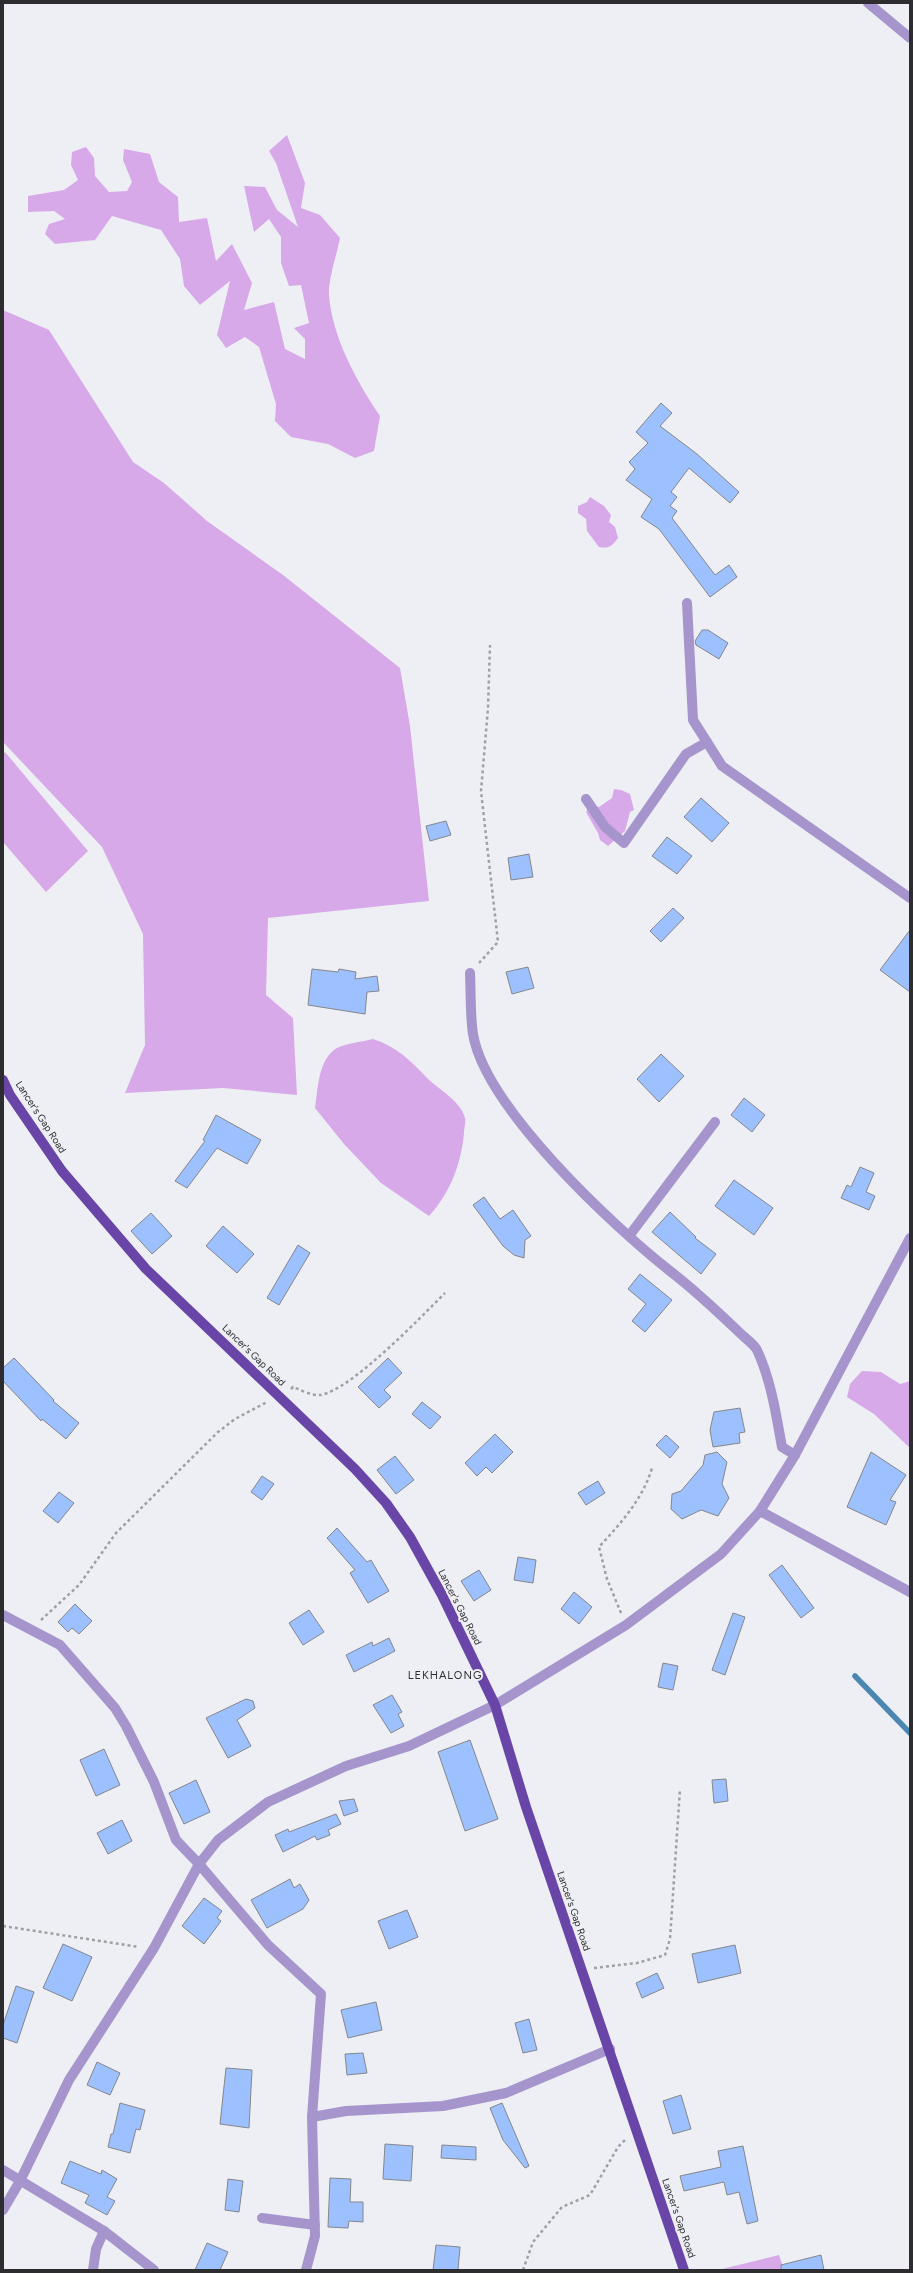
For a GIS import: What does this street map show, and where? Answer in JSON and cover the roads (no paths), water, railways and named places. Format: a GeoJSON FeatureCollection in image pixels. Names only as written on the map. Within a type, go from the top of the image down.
{"type":"FeatureCollection","features":[{"type":"Feature","properties":{"kind":"main road","name":"Lancer's Gap Road"},"geometry":{"type":"LineString","coordinates":[[3,1080],[10,1095],[62,1171],[142,1263],[355,1469],[386,1503],[406,1531],[442,1595],[495,1705],[526,1806],[684,2270]]}},
{"type":"Feature","properties":{"kind":"street"},"geometry":{"type":"LineString","coordinates":[[868,3],[910,38]]}},
{"type":"Feature","properties":{"kind":"street"},"geometry":{"type":"LineString","coordinates":[[687,603],[693,720],[722,766],[910,898]]}},
{"type":"Feature","properties":{"kind":"street"},"geometry":{"type":"LineString","coordinates":[[586,799],[605,827],[624,844],[686,754],[707,742]]}},
{"type":"Feature","properties":{"kind":"street"},"geometry":{"type":"LineString","coordinates":[[470,973],[473,1035],[487,1072],[509,1107],[533,1137],[600,1210],[629,1236],[706,1299],[756,1349],[774,1398],[782,1447],[795,1456]]}},
{"type":"Feature","properties":{"kind":"street"},"geometry":{"type":"LineString","coordinates":[[629,1236],[715,1122]]}},
{"type":"Feature","properties":{"kind":"street"},"geometry":{"type":"LineString","coordinates":[[3,2210],[20,2181],[69,2080],[154,1948],[199,1864],[218,1840],[268,1802],[346,1766],[409,1746],[495,1705],[626,1625],[720,1554],[760,1511],[795,1456],[910,1238]]}},
{"type":"Feature","properties":{"kind":"street"},"geometry":{"type":"LineString","coordinates":[[760,1511],[910,1592]]}},
{"type":"Feature","properties":{"kind":"street"},"geometry":{"type":"LineString","coordinates":[[3,1615],[60,1645],[115,1708],[126,1726],[154,1782],[176,1840],[199,1864],[268,1945],[322,1994],[312,2117],[315,2236],[306,2270]]}},
{"type":"Feature","properties":{"kind":"street"},"geometry":{"type":"LineString","coordinates":[[312,2117],[346,2111],[443,2106],[506,2093],[610,2049]]}},
{"type":"Feature","properties":{"kind":"street"},"geometry":{"type":"LineString","coordinates":[[3,2170],[104,2231],[154,2270]]}},
{"type":"Feature","properties":{"kind":"street"},"geometry":{"type":"LineString","coordinates":[[262,2218],[315,2225]]}},
{"type":"Feature","properties":{"kind":"street"},"geometry":{"type":"LineString","coordinates":[[93,2270],[96,2249],[104,2231]]}},
{"type":"Feature","properties":{"kind":"waterway"},"geometry":{"type":"LineString","coordinates":[[855,1676],[910,1733]]}},
{"type":"Feature","properties":{"kind":"district","name":"LEKHALONG"},"geometry":{"type":"Point","coordinates":[445,1675]}}]}
